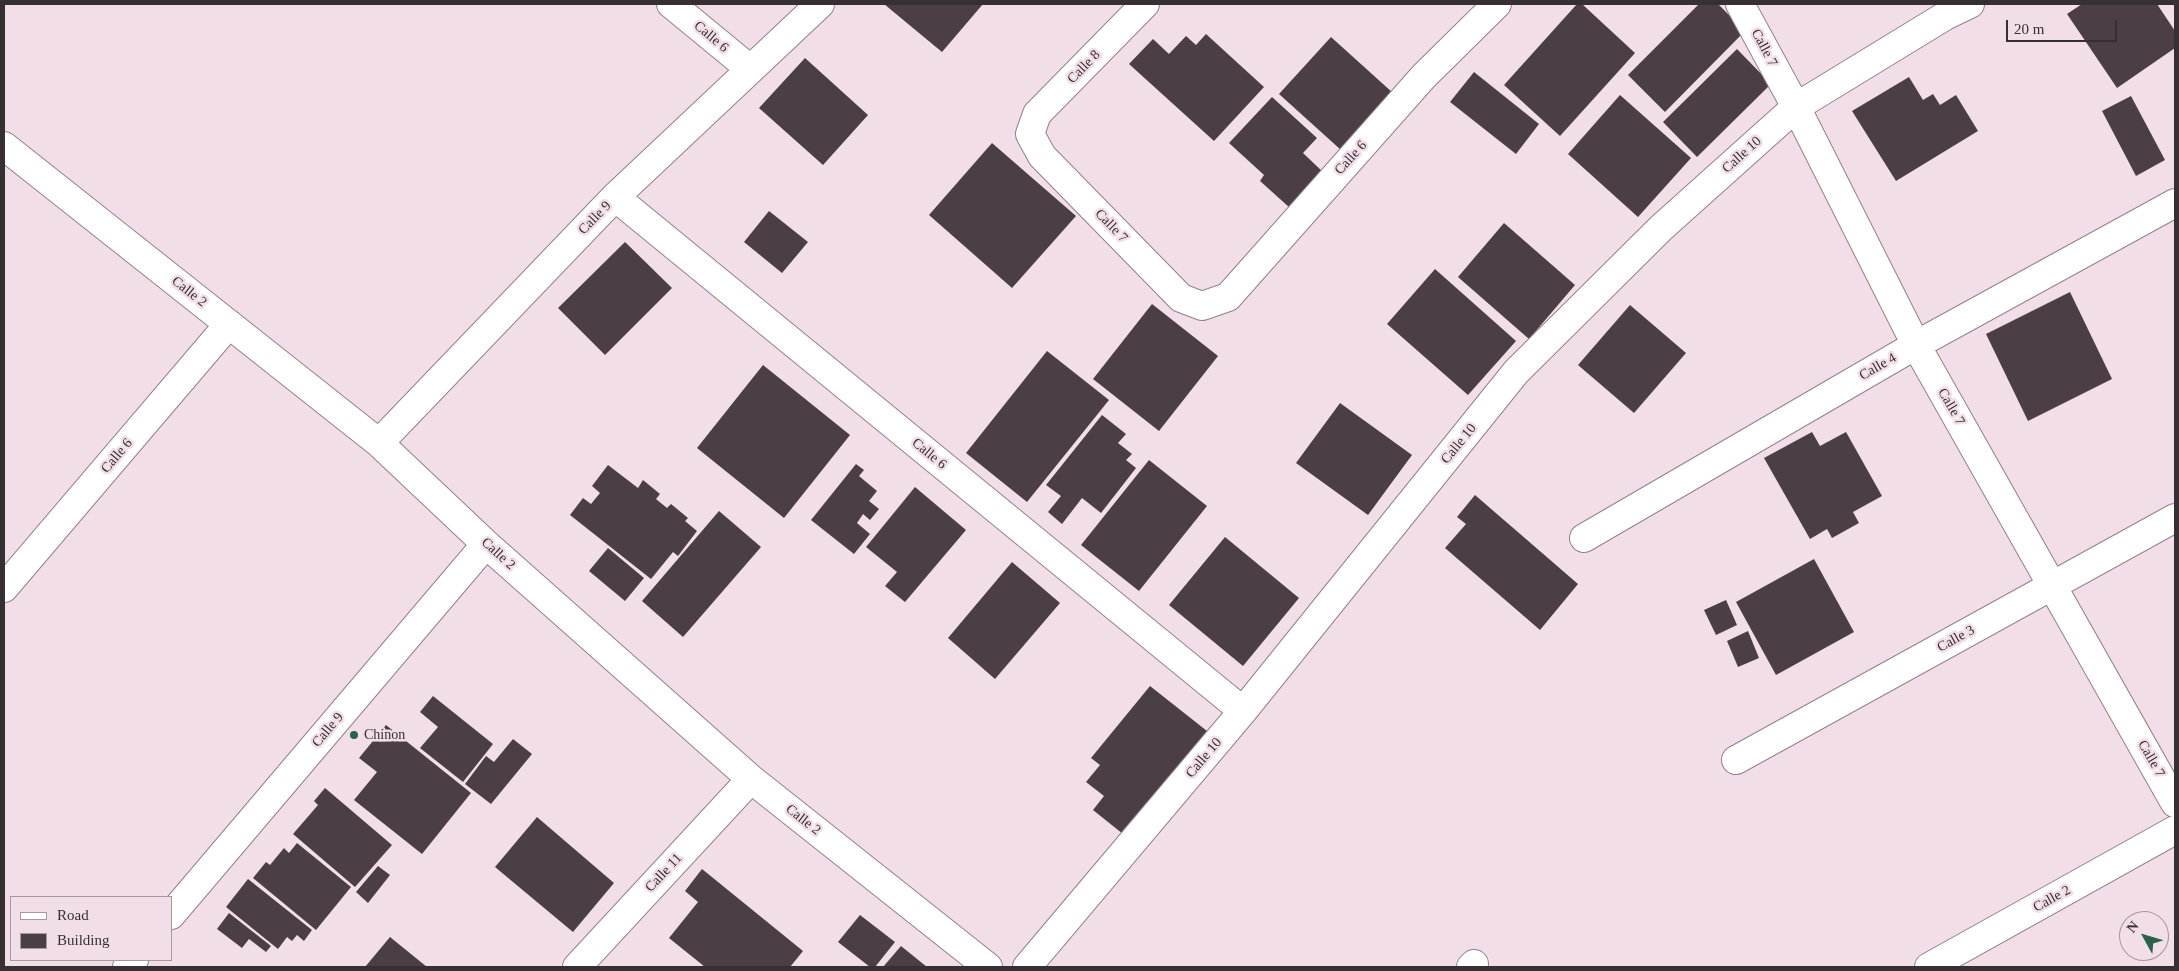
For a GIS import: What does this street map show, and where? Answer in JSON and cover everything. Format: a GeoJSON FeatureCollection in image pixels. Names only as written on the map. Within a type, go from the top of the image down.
{"type":"FeatureCollection","features":[{"type":"Feature","properties":{"kind":"street","name":"Calle 6"},"geometry":{"type":"LineString","coordinates":[[671,4],[750,69]]}},
{"type":"Feature","properties":{"kind":"street","name":"Calle 9"},"geometry":{"type":"LineString","coordinates":[[379,442],[615,197],[820,4]]}},
{"type":"Feature","properties":{"kind":"street","name":"Calle 8"},"geometry":{"type":"LineString","coordinates":[[1030,134],[1038,114],[1145,4]]}},
{"type":"Feature","properties":{"kind":"street","name":"Calle 6"},"geometry":{"type":"LineString","coordinates":[[1202,306],[1228,297],[1424,76],[1497,4]]}},
{"type":"Feature","properties":{"kind":"street","name":"Calle 7"},"geometry":{"type":"LineString","coordinates":[[1740,4],[1796,107],[1916,346],[2175,803]]}},
{"type":"Feature","properties":{"kind":"street","name":"Calle 10"},"geometry":{"type":"LineString","coordinates":[[1027,967],[1243,711],[1516,372],[1662,228],[1796,107],[1945,16],[1970,4]]}},
{"type":"Feature","properties":{"kind":"street","name":"Calle 7"},"geometry":{"type":"LineString","coordinates":[[1030,134],[1042,156],[1181,298],[1202,306]]}},
{"type":"Feature","properties":{"kind":"street","name":"Calle 2"},"geometry":{"type":"LineString","coordinates":[[4,146],[379,442],[486,544],[751,778],[988,967]]}},
{"type":"Feature","properties":{"kind":"street","name":"Calle 6"},"geometry":{"type":"LineString","coordinates":[[615,197],[1243,711]]}},
{"type":"Feature","properties":{"kind":"street","name":"Calle 4"},"geometry":{"type":"LineString","coordinates":[[1584,538],[1916,346],[2175,203]]}},
{"type":"Feature","properties":{"kind":"street","name":"Calle 6"},"geometry":{"type":"LineString","coordinates":[[4,588],[229,324]]}},
{"type":"Feature","properties":{"kind":"street","name":"Calle 3"},"geometry":{"type":"LineString","coordinates":[[1736,760],[2175,518]]}},
{"type":"Feature","properties":{"kind":"street","name":"Calle 9"},"geometry":{"type":"LineString","coordinates":[[172,914],[486,544]]}},
{"type":"Feature","properties":{"kind":"street","name":"Calle 11"},"geometry":{"type":"LineString","coordinates":[[577,967],[751,778]]}},
{"type":"Feature","properties":{"kind":"street","name":"Calle 2"},"geometry":{"type":"LineString","coordinates":[[1929,967],[2175,830]]}},
{"type":"Feature","properties":{"kind":"building"},"geometry":{"type":"Polygon","coordinates":[[[884,4],[983,4],[942,52],[884,4]]]}},
{"type":"Feature","properties":{"kind":"building"},"geometry":{"type":"Polygon","coordinates":[[[1577,4],[1582,4],[1635,53],[1560,136],[1504,85],[1577,4]]]}},
{"type":"Feature","properties":{"kind":"building"},"geometry":{"type":"Polygon","coordinates":[[[1699,4],[1718,4],[1745,31],[1665,112],[1628,75],[1699,4]]]}},
{"type":"Feature","properties":{"kind":"building"},"geometry":{"type":"Polygon","coordinates":[[[2082,4],[2157,4],[2175,31],[2175,48],[2117,88],[2067,14],[2082,4]]]}},
{"type":"Feature","properties":{"kind":"building"},"geometry":{"type":"Polygon","coordinates":[[[1206,34],[1264,87],[1214,141],[1129,64],[1153,39],[1169,54],[1186,36],[1196,45],[1206,34]]]}},
{"type":"Feature","properties":{"kind":"building"},"geometry":{"type":"Polygon","coordinates":[[[1331,37],[1393,93],[1341,150],[1279,94],[1331,37]]]}},
{"type":"Feature","properties":{"kind":"building"},"geometry":{"type":"Polygon","coordinates":[[[1737,49],[1771,84],[1697,157],[1663,122],[1737,49]]]}},
{"type":"Feature","properties":{"kind":"building"},"geometry":{"type":"Polygon","coordinates":[[[805,58],[868,115],[823,165],[759,108],[805,58]]]}},
{"type":"Feature","properties":{"kind":"building"},"geometry":{"type":"Polygon","coordinates":[[[1474,72],[1539,124],[1516,154],[1450,102],[1474,72]]]}},
{"type":"Feature","properties":{"kind":"building"},"geometry":{"type":"Polygon","coordinates":[[[1909,77],[1923,100],[1933,94],[1940,105],[1956,95],[1978,131],[1896,181],[1852,111],[1909,77]]]}},
{"type":"Feature","properties":{"kind":"building"},"geometry":{"type":"Polygon","coordinates":[[[1620,95],[1691,158],[1638,217],[1568,154],[1620,95]]]}},
{"type":"Feature","properties":{"kind":"building"},"geometry":{"type":"Polygon","coordinates":[[[2131,96],[2165,160],[2136,176],[2102,111],[2131,96]]]}},
{"type":"Feature","properties":{"kind":"building"},"geometry":{"type":"Polygon","coordinates":[[[1272,97],[1317,138],[1303,153],[1323,172],[1290,208],[1260,181],[1264,175],[1229,143],[1272,97]]]}},
{"type":"Feature","properties":{"kind":"building"},"geometry":{"type":"Polygon","coordinates":[[[992,143],[1076,216],[1012,288],[929,215],[992,143]]]}},
{"type":"Feature","properties":{"kind":"building"},"geometry":{"type":"Polygon","coordinates":[[[769,211],[808,242],[782,273],[744,242],[769,211]]]}},
{"type":"Feature","properties":{"kind":"building"},"geometry":{"type":"Polygon","coordinates":[[[1504,223],[1575,285],[1529,339],[1458,277],[1504,223]]]}},
{"type":"Feature","properties":{"kind":"building"},"geometry":{"type":"Polygon","coordinates":[[[625,242],[672,288],[605,355],[558,308],[625,242]]]}},
{"type":"Feature","properties":{"kind":"building"},"geometry":{"type":"Polygon","coordinates":[[[1435,269],[1516,341],[1468,395],[1387,324],[1435,269]]]}},
{"type":"Feature","properties":{"kind":"building"},"geometry":{"type":"Polygon","coordinates":[[[2070,292],[2112,379],[2028,421],[1986,334],[2070,292]]]}},
{"type":"Feature","properties":{"kind":"building"},"geometry":{"type":"Polygon","coordinates":[[[1152,304],[1218,356],[1159,431],[1093,379],[1152,304]]]}},
{"type":"Feature","properties":{"kind":"building"},"geometry":{"type":"Polygon","coordinates":[[[1630,305],[1686,353],[1634,413],[1578,365],[1630,305]]]}},
{"type":"Feature","properties":{"kind":"building"},"geometry":{"type":"Polygon","coordinates":[[[1047,351],[1109,400],[1027,502],[966,453],[1047,351]]]}},
{"type":"Feature","properties":{"kind":"building"},"geometry":{"type":"Polygon","coordinates":[[[763,365],[850,435],[784,518],[697,448],[763,365]]]}},
{"type":"Feature","properties":{"kind":"building"},"geometry":{"type":"Polygon","coordinates":[[[1340,403],[1412,455],[1368,515],[1296,463],[1340,403]]]}},
{"type":"Feature","properties":{"kind":"building"},"geometry":{"type":"Polygon","coordinates":[[[1102,415],[1126,434],[1118,443],[1132,454],[1126,460],[1136,468],[1101,513],[1082,498],[1062,524],[1048,512],[1061,496],[1046,485],[1102,415]]]}},
{"type":"Feature","properties":{"kind":"building"},"geometry":{"type":"Polygon","coordinates":[[[1812,432],[1820,446],[1846,432],[1882,496],[1853,512],[1859,523],[1832,538],[1827,529],[1810,539],[1764,458],[1812,432]]]}},
{"type":"Feature","properties":{"kind":"building"},"geometry":{"type":"Polygon","coordinates":[[[1149,460],[1207,506],[1139,591],[1081,545],[1149,460]]]}},
{"type":"Feature","properties":{"kind":"building"},"geometry":{"type":"Polygon","coordinates":[[[856,464],[864,470],[859,476],[877,491],[869,501],[879,509],[870,520],[863,514],[857,523],[870,534],[854,554],[811,520],[856,464]]]}},
{"type":"Feature","properties":{"kind":"building"},"geometry":{"type":"Polygon","coordinates":[[[608,465],[638,488],[643,480],[660,494],[656,499],[667,508],[671,504],[688,518],[685,521],[697,531],[678,556],[673,552],[651,579],[570,515],[583,498],[591,504],[600,493],[592,486],[608,465]]]}},
{"type":"Feature","properties":{"kind":"building"},"geometry":{"type":"Polygon","coordinates":[[[915,487],[966,530],[905,602],[885,586],[897,572],[866,547],[915,487]]]}},
{"type":"Feature","properties":{"kind":"building"},"geometry":{"type":"Polygon","coordinates":[[[1475,495],[1578,584],[1540,630],[1445,548],[1466,524],[1457,517],[1475,495]]]}},
{"type":"Feature","properties":{"kind":"building"},"geometry":{"type":"Polygon","coordinates":[[[719,511],[761,547],[683,637],[642,601],[719,511]]]}},
{"type":"Feature","properties":{"kind":"building"},"geometry":{"type":"Polygon","coordinates":[[[1225,537],[1299,598],[1243,666],[1169,605],[1225,537]]]}},
{"type":"Feature","properties":{"kind":"building"},"geometry":{"type":"Polygon","coordinates":[[[608,548],[644,578],[625,601],[589,571],[608,548]]]}},
{"type":"Feature","properties":{"kind":"building"},"geometry":{"type":"Polygon","coordinates":[[[1814,559],[1854,632],[1776,675],[1736,602],[1814,559]]]}},
{"type":"Feature","properties":{"kind":"building"},"geometry":{"type":"Polygon","coordinates":[[[1012,562],[1060,603],[995,679],[948,638],[1012,562]]]}},
{"type":"Feature","properties":{"kind":"building"},"geometry":{"type":"Polygon","coordinates":[[[1726,600],[1737,625],[1716,635],[1704,610],[1726,600]]]}},
{"type":"Feature","properties":{"kind":"building"},"geometry":{"type":"Polygon","coordinates":[[[1748,631],[1759,658],[1738,667],[1727,641],[1748,631]]]}},
{"type":"Feature","properties":{"kind":"building"},"geometry":{"type":"Polygon","coordinates":[[[1150,686],[1207,731],[1123,834],[1093,810],[1104,796],[1086,782],[1100,765],[1091,758],[1150,686]]]}},
{"type":"Feature","properties":{"kind":"building"},"geometry":{"type":"Polygon","coordinates":[[[433,696],[493,744],[463,782],[420,748],[438,727],[420,712],[433,696]]]}},
{"type":"Feature","properties":{"kind":"building"},"geometry":{"type":"Polygon","coordinates":[[[386,725],[471,793],[422,854],[354,800],[377,772],[359,758],[386,725]]]}},
{"type":"Feature","properties":{"kind":"building"},"geometry":{"type":"Polygon","coordinates":[[[513,739],[532,754],[491,804],[465,784],[486,756],[494,762],[513,739]]]}},
{"type":"Feature","properties":{"kind":"building"},"geometry":{"type":"Polygon","coordinates":[[[325,788],[392,845],[355,887],[293,834],[318,805],[314,801],[325,788]]]}},
{"type":"Feature","properties":{"kind":"building"},"geometry":{"type":"Polygon","coordinates":[[[537,817],[614,883],[573,932],[495,867],[537,817]]]}},
{"type":"Feature","properties":{"kind":"building"},"geometry":{"type":"Polygon","coordinates":[[[297,843],[351,887],[316,930],[253,878],[266,862],[270,865],[284,848],[289,853],[297,843]]]}},
{"type":"Feature","properties":{"kind":"building"},"geometry":{"type":"Polygon","coordinates":[[[378,866],[390,875],[368,903],[356,892],[378,866]]]}},
{"type":"Feature","properties":{"kind":"building"},"geometry":{"type":"Polygon","coordinates":[[[702,869],[803,951],[790,967],[705,967],[669,938],[698,902],[685,891],[702,869]]]}},
{"type":"Feature","properties":{"kind":"building"},"geometry":{"type":"Polygon","coordinates":[[[248,879],[312,930],[304,941],[297,935],[292,941],[287,937],[278,949],[226,907],[248,879]]]}},
{"type":"Feature","properties":{"kind":"building"},"geometry":{"type":"Polygon","coordinates":[[[229,913],[271,946],[266,952],[249,939],[242,948],[217,929],[229,913]]]}},
{"type":"Feature","properties":{"kind":"building"},"geometry":{"type":"Polygon","coordinates":[[[860,915],[895,942],[875,967],[870,967],[838,942],[860,915]]]}},
{"type":"Feature","properties":{"kind":"building"},"geometry":{"type":"Polygon","coordinates":[[[390,937],[427,967],[365,967],[390,937]]]}},
{"type":"Feature","properties":{"kind":"building"},"geometry":{"type":"Polygon","coordinates":[[[901,946],[927,967],[883,967],[901,946]]]}},
{"type":"Feature","properties":{"kind":"place","name":"Chinon"},"geometry":{"type":"Point","coordinates":[354,735]}}]}
